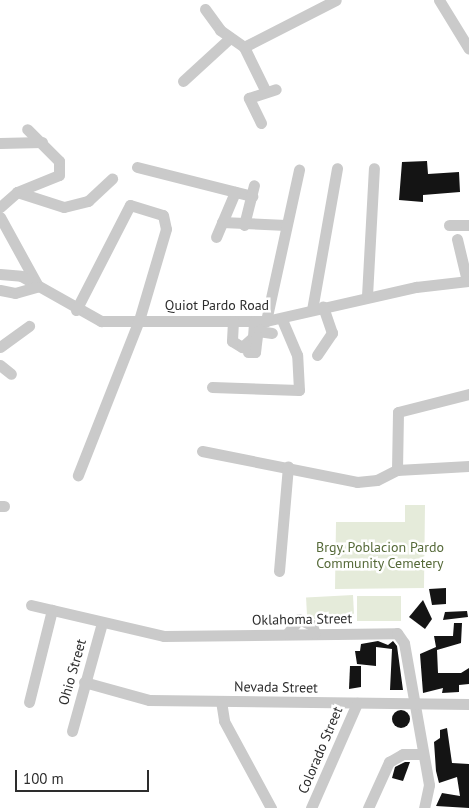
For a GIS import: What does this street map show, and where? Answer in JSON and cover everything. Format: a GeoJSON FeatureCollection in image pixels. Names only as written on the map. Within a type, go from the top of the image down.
{"type":"FeatureCollection","features":[{"type":"Feature","properties":{"kind":"street"},"geometry":{"type":"LineString","coordinates":[[244,47],[336,0]]}},
{"type":"Feature","properties":{"kind":"street"},"geometry":{"type":"LineString","coordinates":[[439,0],[469,49]]}},
{"type":"Feature","properties":{"kind":"street"},"geometry":{"type":"LineString","coordinates":[[206,9],[230,38],[244,47],[271,91],[249,98],[261,123]]}},
{"type":"Feature","properties":{"kind":"street"},"geometry":{"type":"LineString","coordinates":[[457,27],[469,25]]}},
{"type":"Feature","properties":{"kind":"street"},"geometry":{"type":"LineString","coordinates":[[183,81],[230,38]]}},
{"type":"Feature","properties":{"kind":"street"},"geometry":{"type":"LineString","coordinates":[[0,207],[17,192],[59,175],[59,161],[28,130]]}},
{"type":"Feature","properties":{"kind":"street"},"geometry":{"type":"LineString","coordinates":[[0,143],[42,142]]}},
{"type":"Feature","properties":{"kind":"street"},"geometry":{"type":"LineString","coordinates":[[137,167],[235,192],[253,191],[244,225]]}},
{"type":"Feature","properties":{"kind":"street"},"geometry":{"type":"LineString","coordinates":[[317,355],[332,333],[317,309],[337,168]]}},
{"type":"Feature","properties":{"kind":"street"},"geometry":{"type":"LineString","coordinates":[[367,296],[374,168]]}},
{"type":"Feature","properties":{"kind":"street"},"geometry":{"type":"LineString","coordinates":[[233,321],[232,341],[242,347],[254,337],[259,324],[299,170]]}},
{"type":"Feature","properties":{"kind":"street"},"geometry":{"type":"LineString","coordinates":[[17,192],[64,207],[88,201],[112,179]]}},
{"type":"Feature","properties":{"kind":"street"},"geometry":{"type":"LineString","coordinates":[[216,237],[235,192]]}},
{"type":"Feature","properties":{"kind":"street"},"geometry":{"type":"LineString","coordinates":[[76,310],[130,205],[159,212],[166,229],[139,320],[78,475]]}},
{"type":"Feature","properties":{"kind":"street"},"geometry":{"type":"LineString","coordinates":[[0,217],[38,288],[15,293],[0,290]]}},
{"type":"Feature","properties":{"kind":"street"},"geometry":{"type":"LineString","coordinates":[[222,222],[244,225],[286,225]]}},
{"type":"Feature","properties":{"kind":"street"},"geometry":{"type":"LineString","coordinates":[[449,226],[469,224]]}},
{"type":"Feature","properties":{"kind":"street"},"geometry":{"type":"LineString","coordinates":[[457,239],[468,281]]}},
{"type":"Feature","properties":{"kind":"street","name":"Quiot Pardo Road"},"geometry":{"type":"LineString","coordinates":[[0,274],[21,276],[76,310],[101,321],[233,321],[259,324],[367,296],[468,281]]}},
{"type":"Feature","properties":{"kind":"street"},"geometry":{"type":"LineString","coordinates":[[212,387],[299,390],[297,355],[282,319]]}},
{"type":"Feature","properties":{"kind":"street"},"geometry":{"type":"LineString","coordinates":[[259,324],[272,333]]}},
{"type":"Feature","properties":{"kind":"street"},"geometry":{"type":"LineString","coordinates":[[248,352],[255,352],[259,324]]}},
{"type":"Feature","properties":{"kind":"street"},"geometry":{"type":"LineString","coordinates":[[0,347],[29,326]]}},
{"type":"Feature","properties":{"kind":"street"},"geometry":{"type":"LineString","coordinates":[[0,365],[11,374]]}},
{"type":"Feature","properties":{"kind":"street"},"geometry":{"type":"LineString","coordinates":[[397,470],[398,412],[469,394]]}},
{"type":"Feature","properties":{"kind":"street"},"geometry":{"type":"LineString","coordinates":[[202,450],[288,466],[357,482],[377,480],[397,470],[469,466]]}},
{"type":"Feature","properties":{"kind":"street"},"geometry":{"type":"LineString","coordinates":[[280,572],[288,466]]}},
{"type":"Feature","properties":{"kind":"street","name":"Oklahoma Street"},"geometry":{"type":"LineString","coordinates":[[31,605],[164,636],[397,633],[404,643],[429,786],[424,808]]}},
{"type":"Feature","properties":{"kind":"street"},"geometry":{"type":"LineString","coordinates":[[29,702],[52,610]]}},
{"type":"Feature","properties":{"kind":"street","name":"Ohio Street"},"geometry":{"type":"LineString","coordinates":[[72,730],[102,622]]}},
{"type":"Feature","properties":{"kind":"street","name":"Nevada Street"},"geometry":{"type":"LineString","coordinates":[[84,682],[149,700],[469,704]]}},
{"type":"Feature","properties":{"kind":"street"},"geometry":{"type":"LineString","coordinates":[[221,701],[224,721],[271,808]]}},
{"type":"Feature","properties":{"kind":"street","name":"Colorado Street"},"geometry":{"type":"LineString","coordinates":[[311,808],[357,703]]}},
{"type":"Feature","properties":{"kind":"street"},"geometry":{"type":"LineString","coordinates":[[368,808],[389,762],[402,754],[422,754]]}},
{"type":"Feature","properties":{"kind":"green space","name":"Brgy. Poblacion Pardo Community Cemetery"},"geometry":{"type":"Polygon","coordinates":[[[405,505],[425,505],[424,588],[335,589],[336,522],[405,522],[405,505]]]}},
{"type":"Feature","properties":{"kind":"green space"},"geometry":{"type":"Polygon","coordinates":[[[353,595],[354,617],[307,619],[306,597],[353,595]]]}},
{"type":"Feature","properties":{"kind":"green space"},"geometry":{"type":"Polygon","coordinates":[[[357,596],[401,596],[401,621],[357,621],[357,596]]]}},
{"type":"Feature","properties":{"kind":"building"},"geometry":{"type":"Polygon","coordinates":[[[427,161],[428,174],[459,172],[460,192],[423,195],[423,202],[399,200],[402,162],[427,161]]]}},
{"type":"Feature","properties":{"kind":"building"},"geometry":{"type":"Polygon","coordinates":[[[446,588],[446,604],[432,605],[429,589],[446,588]]]}},
{"type":"Feature","properties":{"kind":"building"},"geometry":{"type":"Polygon","coordinates":[[[423,600],[432,619],[425,629],[409,617],[423,600]]]}},
{"type":"Feature","properties":{"kind":"building"},"geometry":{"type":"Polygon","coordinates":[[[467,611],[468,617],[443,620],[445,612],[467,611]]]}},
{"type":"Feature","properties":{"kind":"building"},"geometry":{"type":"Polygon","coordinates":[[[454,623],[462,623],[461,643],[437,650],[438,673],[461,673],[469,668],[469,684],[459,685],[459,692],[442,693],[443,688],[423,693],[420,654],[436,647],[434,636],[453,636],[454,623]]]}},
{"type":"Feature","properties":{"kind":"building"},"geometry":{"type":"Polygon","coordinates":[[[378,641],[388,645],[393,641],[397,646],[403,690],[390,690],[392,649],[376,647],[376,666],[357,664],[355,651],[360,651],[361,644],[378,641]]]}},
{"type":"Feature","properties":{"kind":"building"},"geometry":{"type":"Polygon","coordinates":[[[350,666],[361,666],[361,687],[349,689],[350,666]]]}},
{"type":"Feature","properties":{"kind":"building"},"geometry":{"type":"Polygon","coordinates":[[[401,710],[407,713],[410,719],[407,725],[401,728],[395,725],[392,719],[395,713],[401,710]]]}},
{"type":"Feature","properties":{"kind":"building"},"geometry":{"type":"Polygon","coordinates":[[[447,728],[452,763],[469,764],[469,808],[436,806],[442,793],[460,796],[457,777],[439,783],[436,771],[434,742],[440,738],[440,730],[447,728]]]}},
{"type":"Feature","properties":{"kind":"building"},"geometry":{"type":"Polygon","coordinates":[[[405,762],[410,762],[403,781],[392,778],[395,767],[405,762]]]}}]}
